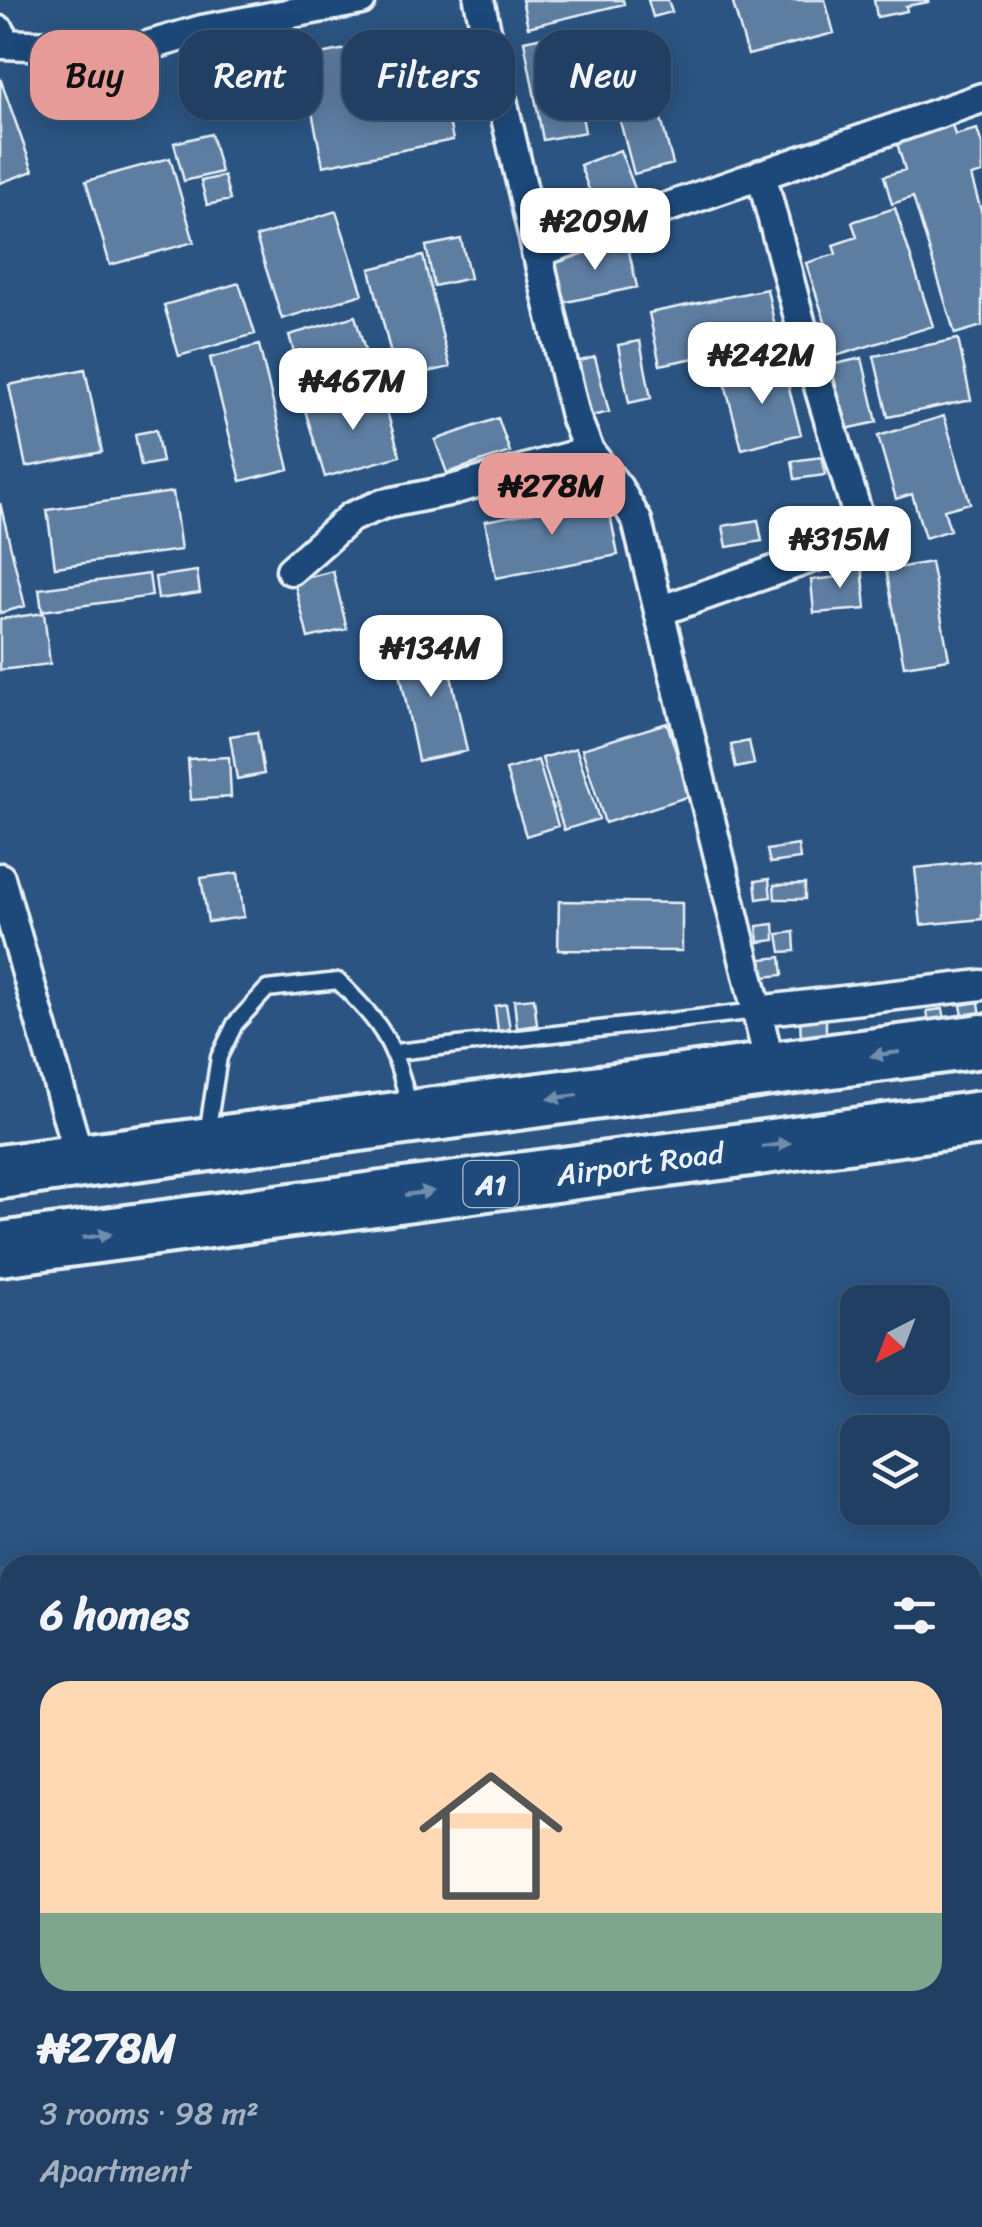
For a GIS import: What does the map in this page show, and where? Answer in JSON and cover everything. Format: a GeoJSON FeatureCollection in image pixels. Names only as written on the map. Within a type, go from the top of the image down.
{"type":"FeatureCollection","features":[{"type":"Feature","properties":{"kind":"highway"},"geometry":{"type":"LineString","coordinates":[[0,1172],[982,1041]]}},
{"type":"Feature","properties":{"kind":"highway","name":"Airport Road"},"geometry":{"type":"LineString","coordinates":[[0,1250],[982,1118]]}},
{"type":"Feature","properties":{"kind":"street"},"geometry":{"type":"LineString","coordinates":[[0,31],[2,44],[137,49],[202,30],[362,0]]}},
{"type":"Feature","properties":{"kind":"street"},"geometry":{"type":"LineString","coordinates":[[479,0],[575,416],[589,452],[618,488],[637,522],[771,1069]]}},
{"type":"Feature","properties":{"kind":"street"},"geometry":{"type":"LineString","coordinates":[[536,253],[982,98]]}},
{"type":"Feature","properties":{"kind":"street"},"geometry":{"type":"LineString","coordinates":[[659,612],[866,539],[804,340],[761,174]]}},
{"type":"Feature","properties":{"kind":"street"},"geometry":{"type":"LineString","coordinates":[[291,570],[351,517],[383,504],[448,492],[589,452]]}},
{"type":"Feature","properties":{"kind":"street"},"geometry":{"type":"LineString","coordinates":[[0,878],[80,1161]]}},
{"type":"Feature","properties":{"kind":"street"},"geometry":{"type":"LineString","coordinates":[[757,1011],[982,984]]}},
{"type":"Feature","properties":{"kind":"lane"},"geometry":{"type":"LineString","coordinates":[[206,1145],[219,1057],[236,1024],[267,989],[338,982],[378,1021],[396,1052],[413,1117]]}},
{"type":"Feature","properties":{"kind":"lane"},"geometry":{"type":"LineString","coordinates":[[396,1052],[757,1011]]}},
{"type":"Feature","properties":{"kind":"building"},"geometry":{"type":"Polygon","coordinates":[[[522,0],[623,0],[624,4],[528,27],[522,0]]]}},
{"type":"Feature","properties":{"kind":"building"},"geometry":{"type":"Polygon","coordinates":[[[648,0],[668,0],[672,12],[653,17],[648,0]]]}},
{"type":"Feature","properties":{"kind":"building"},"geometry":{"type":"Polygon","coordinates":[[[732,0],[825,0],[834,33],[748,55],[732,0]]]}},
{"type":"Feature","properties":{"kind":"building"},"geometry":{"type":"Polygon","coordinates":[[[874,0],[929,0],[929,2],[877,17],[874,0]]]}},
{"type":"Feature","properties":{"kind":"building"},"geometry":{"type":"Polygon","coordinates":[[[535,39],[535,98],[524,41],[535,39]]]}},
{"type":"Feature","properties":{"kind":"building"},"geometry":{"type":"Polygon","coordinates":[[[342,50],[342,120],[449,120],[453,140],[323,166],[314,120],[322,120],[322,54],[342,50]]]}},
{"type":"Feature","properties":{"kind":"building"},"geometry":{"type":"Polygon","coordinates":[[[0,78],[33,171],[0,183],[0,78]]]}},
{"type":"Feature","properties":{"kind":"building"},"geometry":{"type":"Polygon","coordinates":[[[950,117],[955,135],[977,129],[982,145],[982,173],[971,176],[982,214],[982,326],[955,334],[913,197],[892,204],[884,176],[905,170],[894,133],[950,117]]]}},
{"type":"Feature","properties":{"kind":"building"},"geometry":{"type":"Polygon","coordinates":[[[539,120],[583,120],[585,132],[543,140],[539,120]]]}},
{"type":"Feature","properties":{"kind":"building"},"geometry":{"type":"Polygon","coordinates":[[[620,120],[661,120],[673,164],[634,174],[620,120]]]}},
{"type":"Feature","properties":{"kind":"building"},"geometry":{"type":"Polygon","coordinates":[[[211,134],[221,172],[184,181],[174,143],[211,134]]]}},
{"type":"Feature","properties":{"kind":"building"},"geometry":{"type":"Polygon","coordinates":[[[620,150],[639,199],[598,214],[580,165],[620,150]]]}},
{"type":"Feature","properties":{"kind":"building"},"geometry":{"type":"Polygon","coordinates":[[[170,158],[194,242],[110,265],[86,181],[170,158]]]}},
{"type":"Feature","properties":{"kind":"building"},"geometry":{"type":"Polygon","coordinates":[[[224,176],[230,200],[207,205],[201,181],[224,176]]]}},
{"type":"Feature","properties":{"kind":"building"},"geometry":{"type":"Polygon","coordinates":[[[895,208],[933,326],[836,356],[806,263],[836,254],[833,245],[857,237],[852,222],[895,208]]]}},
{"type":"Feature","properties":{"kind":"building"},"geometry":{"type":"Polygon","coordinates":[[[336,211],[363,294],[282,319],[256,237],[336,211]]]}},
{"type":"Feature","properties":{"kind":"building"},"geometry":{"type":"Polygon","coordinates":[[[461,239],[470,278],[434,286],[426,246],[461,239]]]}},
{"type":"Feature","properties":{"kind":"building"},"geometry":{"type":"Polygon","coordinates":[[[627,243],[637,287],[562,303],[552,260],[627,243]]]}},
{"type":"Feature","properties":{"kind":"building"},"geometry":{"type":"Polygon","coordinates":[[[423,256],[450,367],[397,379],[370,269],[423,256]]]}},
{"type":"Feature","properties":{"kind":"building"},"geometry":{"type":"Polygon","coordinates":[[[239,283],[255,334],[179,356],[164,305],[239,283]]]}},
{"type":"Feature","properties":{"kind":"building"},"geometry":{"type":"Polygon","coordinates":[[[767,289],[778,341],[660,365],[649,313],[767,289]]]}},
{"type":"Feature","properties":{"kind":"building"},"geometry":{"type":"Polygon","coordinates":[[[355,316],[374,382],[308,400],[289,335],[355,316]]]}},
{"type":"Feature","properties":{"kind":"building"},"geometry":{"type":"Polygon","coordinates":[[[958,339],[971,400],[888,417],[874,356],[958,339]]]}},
{"type":"Feature","properties":{"kind":"building"},"geometry":{"type":"Polygon","coordinates":[[[640,341],[651,398],[629,403],[618,345],[640,341]]]}},
{"type":"Feature","properties":{"kind":"building"},"geometry":{"type":"Polygon","coordinates":[[[259,345],[289,469],[241,481],[210,358],[259,345]]]}},
{"type":"Feature","properties":{"kind":"building"},"geometry":{"type":"Polygon","coordinates":[[[595,357],[609,412],[587,417],[573,363],[595,357]]]}},
{"type":"Feature","properties":{"kind":"building"},"geometry":{"type":"Polygon","coordinates":[[[862,358],[877,422],[846,429],[831,365],[862,358]]]}},
{"type":"Feature","properties":{"kind":"building"},"geometry":{"type":"Polygon","coordinates":[[[783,366],[801,434],[742,449],[724,380],[783,366]]]}},
{"type":"Feature","properties":{"kind":"building"},"geometry":{"type":"Polygon","coordinates":[[[85,369],[102,452],[26,467],[9,385],[85,369]]]}},
{"type":"Feature","properties":{"kind":"building"},"geometry":{"type":"Polygon","coordinates":[[[380,388],[400,456],[325,477],[305,410],[380,388]]]}},
{"type":"Feature","properties":{"kind":"building"},"geometry":{"type":"Polygon","coordinates":[[[944,416],[970,503],[944,510],[950,530],[925,538],[912,494],[896,499],[878,436],[944,416]]]}},
{"type":"Feature","properties":{"kind":"building"},"geometry":{"type":"Polygon","coordinates":[[[498,418],[510,452],[447,473],[435,440],[498,418]]]}},
{"type":"Feature","properties":{"kind":"building"},"geometry":{"type":"Polygon","coordinates":[[[156,430],[162,462],[141,466],[135,434],[156,430]]]}},
{"type":"Feature","properties":{"kind":"building"},"geometry":{"type":"Polygon","coordinates":[[[822,457],[825,475],[795,479],[792,461],[822,457]]]}},
{"type":"Feature","properties":{"kind":"building"},"geometry":{"type":"Polygon","coordinates":[[[173,492],[181,550],[55,567],[47,510],[173,492]]]}},
{"type":"Feature","properties":{"kind":"building"},"geometry":{"type":"Polygon","coordinates":[[[607,498],[618,555],[496,578],[485,521],[607,498]]]}},
{"type":"Feature","properties":{"kind":"building"},"geometry":{"type":"Polygon","coordinates":[[[0,503],[25,606],[0,613],[0,503]]]}},
{"type":"Feature","properties":{"kind":"building"},"geometry":{"type":"Polygon","coordinates":[[[758,520],[762,541],[727,547],[723,526],[758,520]]]}},
{"type":"Feature","properties":{"kind":"building"},"geometry":{"type":"Polygon","coordinates":[[[931,562],[949,659],[904,666],[886,570],[931,562]]]}},
{"type":"Feature","properties":{"kind":"building"},"geometry":{"type":"Polygon","coordinates":[[[862,564],[866,609],[814,613],[811,580],[839,577],[838,566],[862,564]]]}},
{"type":"Feature","properties":{"kind":"building"},"geometry":{"type":"Polygon","coordinates":[[[197,571],[200,593],[158,599],[155,577],[197,571]]]}},
{"type":"Feature","properties":{"kind":"building"},"geometry":{"type":"Polygon","coordinates":[[[333,571],[347,629],[308,638],[294,581],[333,571]]]}},
{"type":"Feature","properties":{"kind":"building"},"geometry":{"type":"Polygon","coordinates":[[[149,574],[152,596],[42,611],[39,589],[149,574]]]}},
{"type":"Feature","properties":{"kind":"building"},"geometry":{"type":"Polygon","coordinates":[[[44,613],[50,664],[0,670],[0,619],[44,613]]]}},
{"type":"Feature","properties":{"kind":"building"},"geometry":{"type":"Polygon","coordinates":[[[443,638],[467,751],[418,761],[395,648],[443,638]]]}},
{"type":"Feature","properties":{"kind":"building"},"geometry":{"type":"Polygon","coordinates":[[[667,723],[690,796],[605,823],[582,749],[667,723]]]}},
{"type":"Feature","properties":{"kind":"building"},"geometry":{"type":"Polygon","coordinates":[[[257,732],[264,774],[237,779],[230,736],[257,732]]]}},
{"type":"Feature","properties":{"kind":"building"},"geometry":{"type":"Polygon","coordinates":[[[749,741],[754,764],[736,768],[731,745],[749,741]]]}},
{"type":"Feature","properties":{"kind":"building"},"geometry":{"type":"Polygon","coordinates":[[[576,748],[599,819],[564,830],[542,758],[576,748]]]}},
{"type":"Feature","properties":{"kind":"building"},"geometry":{"type":"Polygon","coordinates":[[[229,757],[231,797],[191,800],[188,759],[229,757]]]}},
{"type":"Feature","properties":{"kind":"building"},"geometry":{"type":"Polygon","coordinates":[[[538,760],[558,826],[526,836],[506,770],[538,760]]]}},
{"type":"Feature","properties":{"kind":"building"},"geometry":{"type":"Polygon","coordinates":[[[798,845],[800,859],[770,863],[767,850],[798,845]]]}},
{"type":"Feature","properties":{"kind":"building"},"geometry":{"type":"Polygon","coordinates":[[[981,861],[982,919],[921,925],[915,868],[981,861]]]}},
{"type":"Feature","properties":{"kind":"building"},"geometry":{"type":"Polygon","coordinates":[[[238,873],[244,917],[208,922],[201,878],[238,873]]]}},
{"type":"Feature","properties":{"kind":"building"},"geometry":{"type":"Polygon","coordinates":[[[769,879],[771,897],[757,899],[755,881],[769,879]]]}},
{"type":"Feature","properties":{"kind":"building"},"geometry":{"type":"Polygon","coordinates":[[[805,884],[805,899],[775,899],[774,885],[805,884]]]}},
{"type":"Feature","properties":{"kind":"building"},"geometry":{"type":"Polygon","coordinates":[[[559,901],[682,903],[682,951],[558,950],[559,901]]]}},
{"type":"Feature","properties":{"kind":"building"},"geometry":{"type":"Polygon","coordinates":[[[774,924],[775,940],[759,942],[757,926],[774,924]]]}},
{"type":"Feature","properties":{"kind":"building"},"geometry":{"type":"Polygon","coordinates":[[[794,932],[795,951],[781,952],[778,934],[794,932]]]}},
{"type":"Feature","properties":{"kind":"building"},"geometry":{"type":"Polygon","coordinates":[[[781,957],[783,975],[764,977],[762,959],[781,957]]]}},
{"type":"Feature","properties":{"kind":"building"},"geometry":{"type":"Polygon","coordinates":[[[534,998],[537,1025],[517,1028],[514,1000],[534,998]]]}},
{"type":"Feature","properties":{"kind":"building"},"geometry":{"type":"Polygon","coordinates":[[[979,1002],[982,1023],[965,1026],[961,1005],[979,1002]]]}},
{"type":"Feature","properties":{"kind":"building"},"geometry":{"type":"Polygon","coordinates":[[[506,1004],[510,1029],[498,1031],[495,1006],[506,1004]]]}},
{"type":"Feature","properties":{"kind":"building"},"geometry":{"type":"Polygon","coordinates":[[[943,1009],[948,1037],[932,1040],[927,1011],[943,1009]]]}},
{"type":"Feature","properties":{"kind":"building"},"geometry":{"type":"Polygon","coordinates":[[[800,1018],[826,1018],[826,1041],[801,1042],[800,1018]]]}}]}
